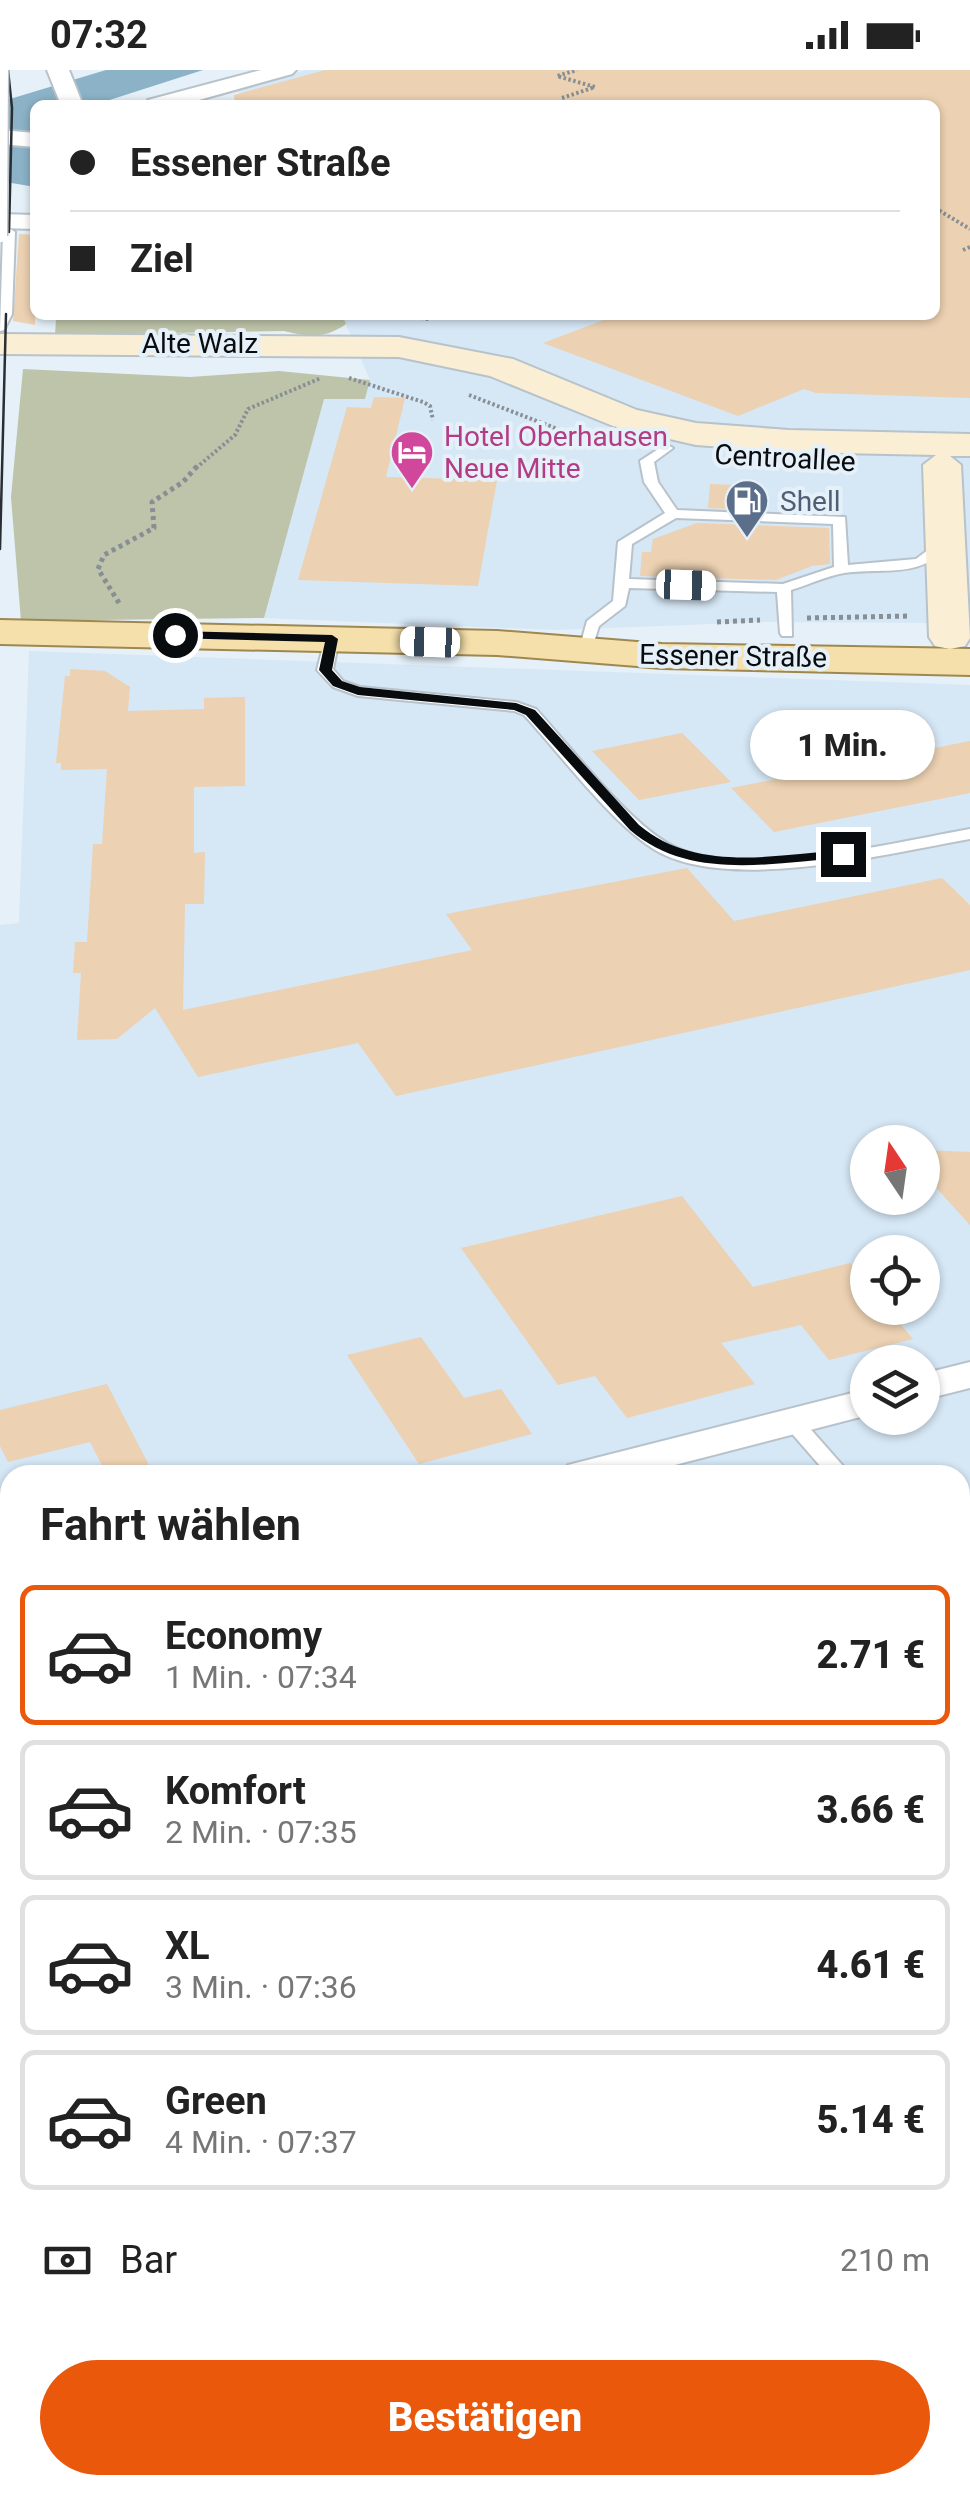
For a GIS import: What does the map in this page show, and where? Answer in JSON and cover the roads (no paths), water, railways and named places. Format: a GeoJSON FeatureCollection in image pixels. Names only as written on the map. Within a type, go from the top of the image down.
{"type":"FeatureCollection","features":[{"type":"Feature","properties":{"kind":"main road","name":"Essener Straße"},"geometry":{"type":"LineString","coordinates":[[0,632],[496,644],[662,656],[965,648]]}},
{"type":"Feature","properties":{"kind":"main road","name":"Essener Straße"},"geometry":{"type":"LineString","coordinates":[[496,644],[787,633],[965,648]]}},
{"type":"Feature","properties":{"kind":"street"},"geometry":{"type":"LineString","coordinates":[[153,96],[211,91],[285,70]]}},
{"type":"Feature","properties":{"kind":"street"},"geometry":{"type":"LineString","coordinates":[[60,76],[70,100]]}},
{"type":"Feature","properties":{"kind":"street"},"geometry":{"type":"LineString","coordinates":[[211,91],[235,100]]}},
{"type":"Feature","properties":{"kind":"street"},"geometry":{"type":"LineString","coordinates":[[0,137],[30,140]]}},
{"type":"Feature","properties":{"kind":"street"},"geometry":{"type":"LineString","coordinates":[[0,221],[30,222]]}},
{"type":"Feature","properties":{"kind":"street","name":"Alte Walz"},"geometry":{"type":"LineString","coordinates":[[0,344],[371,358]]}},
{"type":"Feature","properties":{"kind":"street","name":"Alte Walz"},"geometry":{"type":"LineString","coordinates":[[0,360],[371,358]]}},
{"type":"Feature","properties":{"kind":"street","name":"Centroallee"},"geometry":{"type":"LineString","coordinates":[[371,358],[477,385],[605,433],[666,448],[718,455],[961,454]]}},
{"type":"Feature","properties":{"kind":"street","name":"Centroallee"},"geometry":{"type":"LineString","coordinates":[[371,358],[500,367],[626,418],[696,434],[961,454]]}},
{"type":"Feature","properties":{"kind":"street"},"geometry":{"type":"LineString","coordinates":[[961,454],[946,544],[965,648]]}},
{"type":"Feature","properties":{"kind":"street"},"geometry":{"type":"LineString","coordinates":[[940,1383],[970,1375]]}},
{"type":"Feature","properties":{"kind":"street"},"geometry":{"type":"LineString","coordinates":[[622,1465],[850,1406]]}},
{"type":"Feature","properties":{"kind":"lane"},"geometry":{"type":"LineString","coordinates":[[0,242],[2,70]]}},
{"type":"Feature","properties":{"kind":"lane"},"geometry":{"type":"LineString","coordinates":[[0,327],[6,314],[9,235],[3,192]]}},
{"type":"Feature","properties":{"kind":"lane"},"geometry":{"type":"LineString","coordinates":[[666,448],[647,461],[646,470],[672,514]]}},
{"type":"Feature","properties":{"kind":"lane"},"geometry":{"type":"LineString","coordinates":[[588,639],[592,624],[620,603],[625,542],[672,514],[840,520],[841,569]]}},
{"type":"Feature","properties":{"kind":"lane"},"geometry":{"type":"LineString","coordinates":[[622,583],[784,588],[841,569],[920,562],[946,544]]}},
{"type":"Feature","properties":{"kind":"lane"},"geometry":{"type":"LineString","coordinates":[[784,588],[787,633]]}},
{"type":"Feature","properties":{"kind":"lane"},"geometry":{"type":"LineString","coordinates":[[332,639],[326,670],[338,684],[358,691],[516,707],[530,712],[635,828],[652,842],[686,858],[792,860],[970,834]]}},
{"type":"Feature","properties":{"kind":"lane"},"geometry":{"type":"LineString","coordinates":[[792,1421],[831,1465]]}},
{"type":"Feature","properties":{"kind":"water"},"geometry":{"type":"Polygon","coordinates":[[[106,70],[203,70],[110,100],[30,100],[30,186],[0,181],[0,102],[106,70]]]}},
{"type":"Feature","properties":{"kind":"tram line"},"geometry":{"type":"LineString","coordinates":[[8,70],[12,108],[9,232]]}},
{"type":"Feature","properties":{"kind":"tram line"},"geometry":{"type":"LineString","coordinates":[[0,549],[6,314]]}},
{"type":"Feature","properties":{"kind":"place","name":"Hotel Oberhausen Neue Mitte"},"geometry":{"type":"Point","coordinates":[412,490]}},
{"type":"Feature","properties":{"kind":"place","name":"Shell"},"geometry":{"type":"Point","coordinates":[747,539]}}]}
